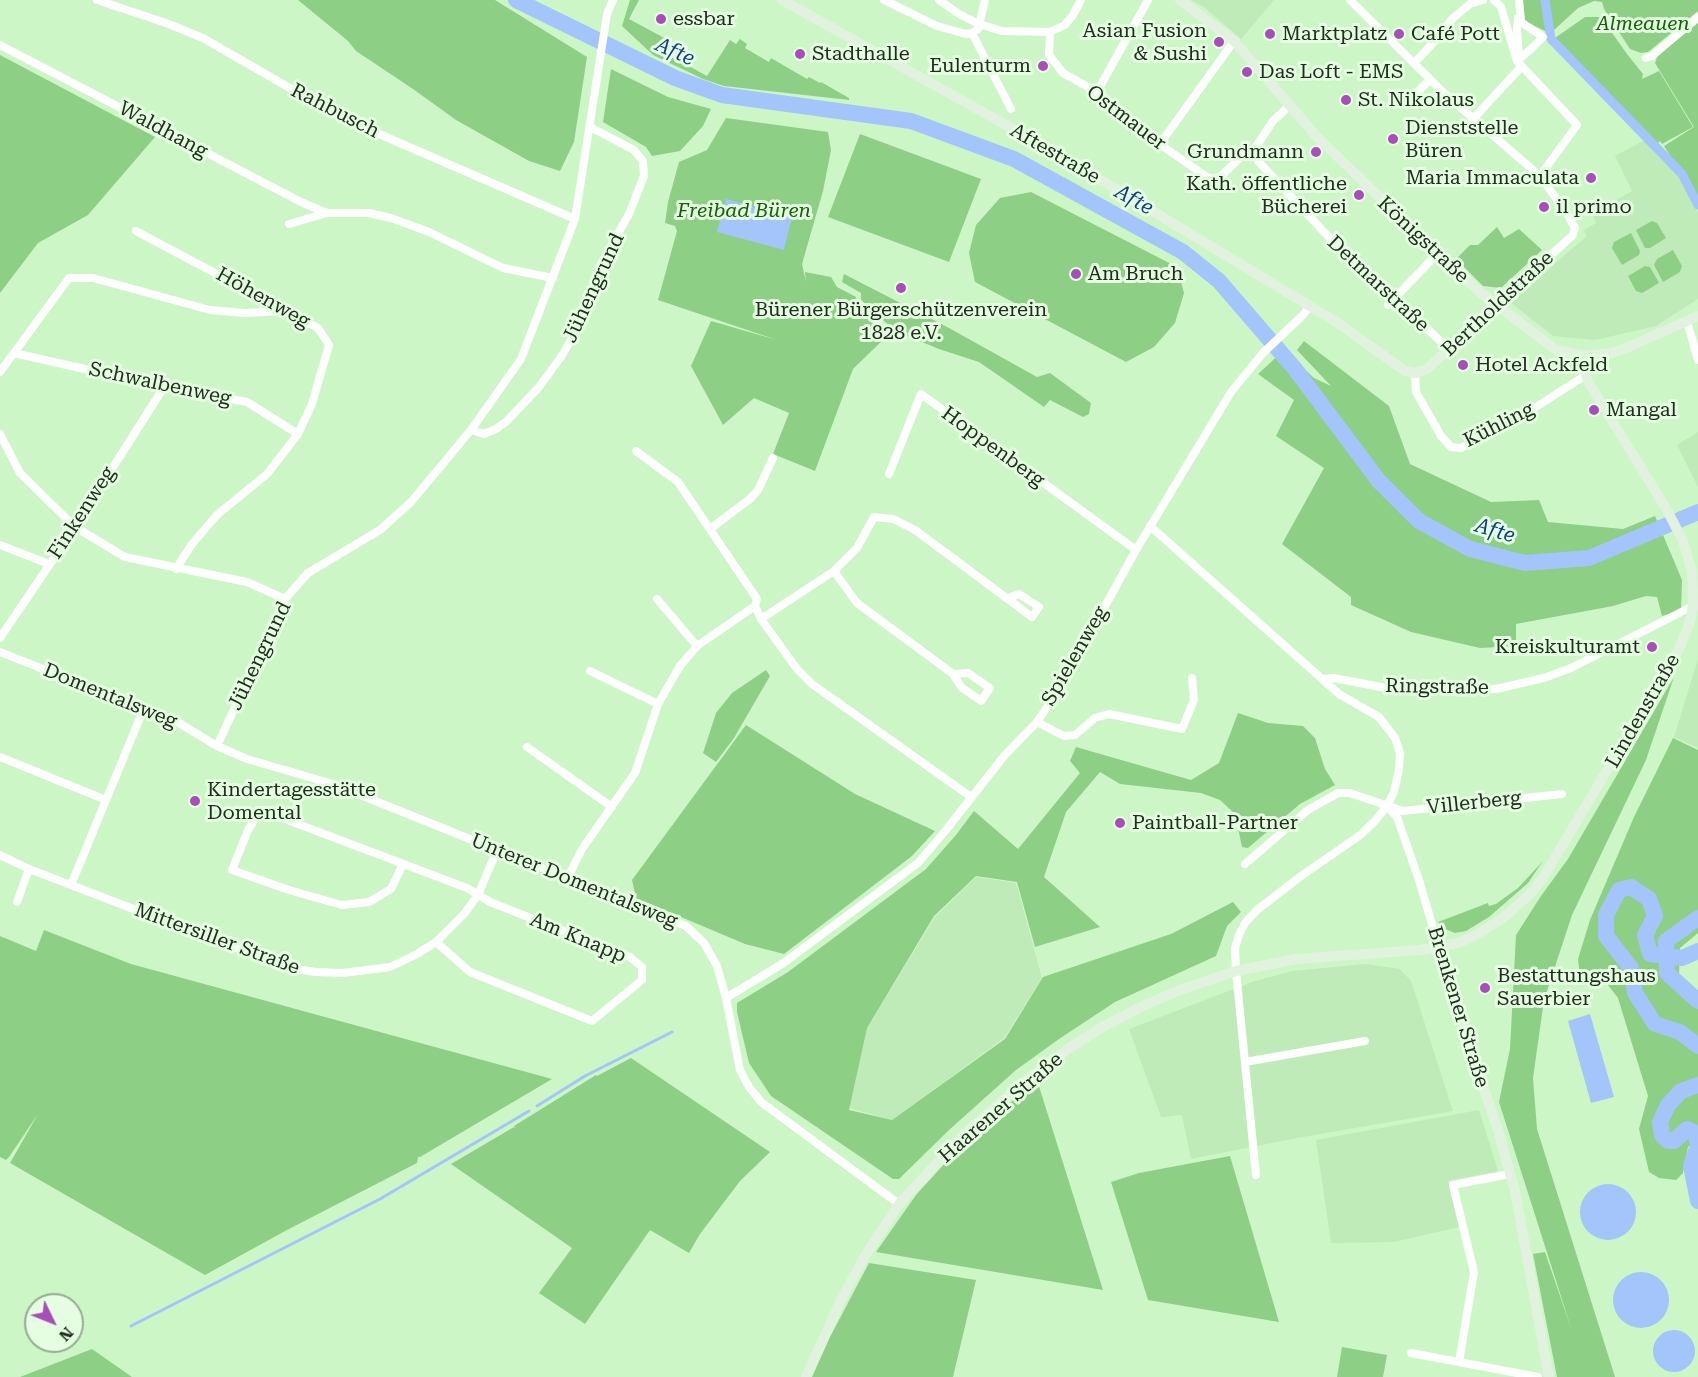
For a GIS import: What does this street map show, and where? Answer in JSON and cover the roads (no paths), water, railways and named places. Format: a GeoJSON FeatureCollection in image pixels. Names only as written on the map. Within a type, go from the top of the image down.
{"type":"FeatureCollection","features":[{"type":"Feature","properties":{"kind":"main road","name":"Aftestraße"},"geometry":{"type":"LineString","coordinates":[[782,0],[1051,150],[1338,323],[1405,370],[1415,373]]}},
{"type":"Feature","properties":{"kind":"main road","name":"Königstraße"},"geometry":{"type":"LineString","coordinates":[[1180,0],[1234,41],[1289,106],[1344,164],[1438,254],[1496,305],[1557,350],[1586,356]]}},
{"type":"Feature","properties":{"kind":"main road","name":"Bertholdstraße"},"geometry":{"type":"LineString","coordinates":[[1415,373],[1427,369],[1496,305]]}},
{"type":"Feature","properties":{"kind":"main road"},"geometry":{"type":"LineString","coordinates":[[1586,356],[1626,348],[1698,316]]}},
{"type":"Feature","properties":{"kind":"main road","name":"Lindenstraße"},"geometry":{"type":"LineString","coordinates":[[1439,948],[1458,943],[1488,929],[1517,907],[1543,878],[1679,649],[1690,622],[1696,588],[1683,541],[1667,510],[1594,392],[1586,375],[1586,356]]}},
{"type":"Feature","properties":{"kind":"main road","name":"Haarener Straße"},"geometry":{"type":"LineString","coordinates":[[806,1377],[841,1300],[899,1204],[962,1136],[1025,1081],[1068,1049],[1104,1026],[1145,1005],[1177,991],[1236,971],[1273,962],[1324,956],[1439,948]]}},
{"type":"Feature","properties":{"kind":"main road","name":"Brenkener Straße"},"geometry":{"type":"LineString","coordinates":[[1439,948],[1510,1174],[1549,1377]]}},
{"type":"Feature","properties":{"kind":"street","name":"Rahbusch"},"geometry":{"type":"LineString","coordinates":[[97,0],[203,38],[340,117],[575,219]]}},
{"type":"Feature","properties":{"kind":"street","name":"Jühengrund"},"geometry":{"type":"LineString","coordinates":[[218,746],[285,599],[308,573],[380,530],[411,502],[471,430],[521,359],[575,219],[607,14],[613,0]]}},
{"type":"Feature","properties":{"kind":"street"},"geometry":{"type":"LineString","coordinates":[[884,0],[937,26],[960,33],[972,33],[977,30],[985,0]]}},
{"type":"Feature","properties":{"kind":"street"},"geometry":{"type":"LineString","coordinates":[[939,0],[979,24],[1002,31],[1050,32],[1065,26],[1081,0]]}},
{"type":"Feature","properties":{"kind":"street"},"geometry":{"type":"LineString","coordinates":[[1097,92],[1148,0]]}},
{"type":"Feature","properties":{"kind":"street"},"geometry":{"type":"LineString","coordinates":[[1350,0],[1472,120],[1540,176],[1577,125],[1519,62],[1501,7],[1494,0]]}},
{"type":"Feature","properties":{"kind":"street"},"geometry":{"type":"LineString","coordinates":[[1414,63],[1453,18],[1470,4],[1483,0]]}},
{"type":"Feature","properties":{"kind":"street"},"geometry":{"type":"LineString","coordinates":[[1519,0],[1516,30],[1519,62]]}},
{"type":"Feature","properties":{"kind":"street"},"geometry":{"type":"LineString","coordinates":[[1472,120],[1519,62],[1543,37],[1521,22],[1519,9]]}},
{"type":"Feature","properties":{"kind":"street"},"geometry":{"type":"LineString","coordinates":[[1646,58],[1652,56],[1698,17]]}},
{"type":"Feature","properties":{"kind":"street","name":"Ostmauer"},"geometry":{"type":"LineString","coordinates":[[1050,32],[1048,51],[1054,64],[1070,77],[1097,92],[1126,121],[1212,179],[1220,177],[1245,153],[1255,149]]}},
{"type":"Feature","properties":{"kind":"street"},"geometry":{"type":"LineString","coordinates":[[972,33],[1011,109]]}},
{"type":"Feature","properties":{"kind":"street"},"geometry":{"type":"LineString","coordinates":[[1160,144],[1234,41]]}},
{"type":"Feature","properties":{"kind":"street","name":"Waldhang"},"geometry":{"type":"LineString","coordinates":[[0,45],[291,197],[327,213]]}},
{"type":"Feature","properties":{"kind":"street"},"geometry":{"type":"LineString","coordinates":[[1414,95],[1430,80]]}},
{"type":"Feature","properties":{"kind":"street"},"geometry":{"type":"LineString","coordinates":[[1255,149],[1270,126],[1289,106]]}},
{"type":"Feature","properties":{"kind":"street","name":"Jühengrund"},"geometry":{"type":"LineString","coordinates":[[471,430],[484,434],[507,421],[550,372],[580,325],[601,264],[629,214],[644,177],[643,161],[634,150],[590,127]]}},
{"type":"Feature","properties":{"kind":"street","name":"Detmarstraße"},"geometry":{"type":"LineString","coordinates":[[1255,149],[1258,161],[1274,180],[1391,302],[1449,349]]}},
{"type":"Feature","properties":{"kind":"street","name":"Bertholdstraße"},"geometry":{"type":"LineString","coordinates":[[1496,305],[1573,235],[1575,228],[1540,176]]}},
{"type":"Feature","properties":{"kind":"street","name":"Waldhang"},"geometry":{"type":"LineString","coordinates":[[289,224],[327,213],[369,213],[392,218],[429,232],[503,268],[553,278]]}},
{"type":"Feature","properties":{"kind":"street","name":"Höhenweg"},"geometry":{"type":"LineString","coordinates":[[136,231],[183,254],[318,328],[329,345],[312,404],[298,434],[267,474],[217,515],[192,544],[176,569]]}},
{"type":"Feature","properties":{"kind":"street"},"geometry":{"type":"LineString","coordinates":[[1391,302],[1438,254]]}},
{"type":"Feature","properties":{"kind":"street"},"geometry":{"type":"LineString","coordinates":[[0,372],[69,278],[93,278],[210,310],[245,313],[284,311]]}},
{"type":"Feature","properties":{"kind":"street","name":"Spielenweg"},"geometry":{"type":"LineString","coordinates":[[726,998],[782,964],[918,863],[946,830],[1004,756],[1037,722],[1059,690],[1136,550],[1231,392],[1263,353],[1310,306]]}},
{"type":"Feature","properties":{"kind":"street"},"geometry":{"type":"LineString","coordinates":[[1687,321],[1698,360]]}},
{"type":"Feature","properties":{"kind":"street","name":"Schwalbenweg"},"geometry":{"type":"LineString","coordinates":[[14,353],[164,387],[247,402],[298,434]]}},
{"type":"Feature","properties":{"kind":"street","name":"Kühling"},"geometry":{"type":"LineString","coordinates":[[1415,373],[1416,392],[1441,436],[1451,447],[1461,447],[1528,411],[1586,375]]}},
{"type":"Feature","properties":{"kind":"street","name":"Finkenweg"},"geometry":{"type":"LineString","coordinates":[[0,638],[75,527],[164,387]]}},
{"type":"Feature","properties":{"kind":"street","name":"Hoppenberg"},"geometry":{"type":"LineString","coordinates":[[888,474],[921,394],[1136,550]]}},
{"type":"Feature","properties":{"kind":"street"},"geometry":{"type":"LineString","coordinates":[[0,434],[20,473],[75,527],[125,557],[247,582],[285,599]]}},
{"type":"Feature","properties":{"kind":"street"},"geometry":{"type":"LineString","coordinates":[[636,451],[678,482],[757,599],[755,606],[761,620],[796,669],[812,684],[971,797]]}},
{"type":"Feature","properties":{"kind":"street"},"geometry":{"type":"LineString","coordinates":[[710,529],[750,499],[758,490],[773,458]]}},
{"type":"Feature","properties":{"kind":"street"},"geometry":{"type":"LineString","coordinates":[[761,620],[834,571],[857,548],[874,517],[893,519],[915,530],[1008,598]]}},
{"type":"Feature","properties":{"kind":"street"},"geometry":{"type":"LineString","coordinates":[[1150,526],[1339,694],[1379,717],[1395,738],[1400,753],[1394,792],[1387,806],[1359,836],[1257,910],[1245,922],[1239,935],[1235,948],[1236,971],[1256,1174]]}},
{"type":"Feature","properties":{"kind":"street"},"geometry":{"type":"LineString","coordinates":[[0,545],[49,564]]}},
{"type":"Feature","properties":{"kind":"street"},"geometry":{"type":"LineString","coordinates":[[834,571],[857,603],[953,674],[961,687],[981,701],[990,688],[968,673],[953,674]]}},
{"type":"Feature","properties":{"kind":"street"},"geometry":{"type":"LineString","coordinates":[[657,599],[697,646]]}},
{"type":"Feature","properties":{"kind":"street"},"geometry":{"type":"LineString","coordinates":[[568,877],[582,849],[636,773],[658,704],[680,666],[697,646],[755,606]]}},
{"type":"Feature","properties":{"kind":"street","name":"Ringstraße"},"geometry":{"type":"LineString","coordinates":[[1322,679],[1334,678],[1391,689],[1496,689],[1524,684],[1571,668],[1692,606]]}},
{"type":"Feature","properties":{"kind":"street","name":"Domentalsweg"},"geometry":{"type":"LineString","coordinates":[[0,652],[179,723],[218,746]]}},
{"type":"Feature","properties":{"kind":"street"},"geometry":{"type":"LineString","coordinates":[[590,671],[658,704]]}},
{"type":"Feature","properties":{"kind":"street"},"geometry":{"type":"LineString","coordinates":[[1037,722],[1064,736],[1075,735],[1095,718],[1109,714],[1182,729],[1194,700],[1192,678]]}},
{"type":"Feature","properties":{"kind":"street"},"geometry":{"type":"LineString","coordinates":[[71,885],[144,708]]}},
{"type":"Feature","properties":{"kind":"street","name":"Unterer Domentalsweg"},"geometry":{"type":"LineString","coordinates":[[218,746],[247,759],[333,784],[686,926],[704,943],[717,966],[726,998],[740,1070],[749,1087],[761,1102],[899,1204]]}},
{"type":"Feature","properties":{"kind":"street"},"geometry":{"type":"LineString","coordinates":[[528,747],[612,807]]}},
{"type":"Feature","properties":{"kind":"street"},"geometry":{"type":"LineString","coordinates":[[0,757],[106,800]]}},
{"type":"Feature","properties":{"kind":"street","name":"Villerberg"},"geometry":{"type":"LineString","coordinates":[[1245,864],[1308,810],[1338,793],[1350,793],[1403,811],[1562,794]]}},
{"type":"Feature","properties":{"kind":"street","name":"Brenkener Straße"},"geometry":{"type":"LineString","coordinates":[[1387,806],[1397,817],[1439,948]]}},
{"type":"Feature","properties":{"kind":"street"},"geometry":{"type":"LineString","coordinates":[[403,864],[391,889],[369,902],[342,905],[232,870],[248,830],[261,810],[467,888],[478,895]]}},
{"type":"Feature","properties":{"kind":"street","name":"Mittersiller Straße"},"geometry":{"type":"LineString","coordinates":[[0,855],[29,869],[288,968],[316,972],[365,972],[390,967],[436,942],[464,914],[478,895],[497,850]]}},
{"type":"Feature","properties":{"kind":"street"},"geometry":{"type":"LineString","coordinates":[[17,902],[29,869]]}},
{"type":"Feature","properties":{"kind":"street","name":"Am Knapp"},"geometry":{"type":"LineString","coordinates":[[436,942],[470,972],[592,1021],[642,980],[642,967],[630,957],[490,902],[478,895]]}},
{"type":"Feature","properties":{"kind":"street"},"geometry":{"type":"LineString","coordinates":[[1245,1062],[1365,1041]]}},
{"type":"Feature","properties":{"kind":"street"},"geometry":{"type":"LineString","coordinates":[[1459,1362],[1474,1272],[1453,1185],[1510,1174]]}},
{"type":"Feature","properties":{"kind":"street"},"geometry":{"type":"LineString","coordinates":[[1411,1353],[1538,1377]]}},
{"type":"Feature","properties":{"kind":"water"},"geometry":{"type":"Polygon","coordinates":[[[726,199],[792,217],[784,250],[717,232],[726,199]]]}},
{"type":"Feature","properties":{"kind":"water"},"geometry":{"type":"Polygon","coordinates":[[[1590,1014],[1614,1097],[1591,1103],[1568,1021],[1590,1014]]]}},
{"type":"Feature","properties":{"kind":"water"},"geometry":{"type":"Polygon","coordinates":[[[1603,1184],[1613,1184],[1628,1192],[1634,1201],[1636,1212],[1634,1223],[1628,1232],[1613,1240],[1603,1240],[1592,1235],[1585,1228],[1580,1217],[1580,1207],[1585,1196],[1592,1189],[1603,1184]]]}},
{"type":"Feature","properties":{"kind":"water"},"geometry":{"type":"Polygon","coordinates":[[[1636,1272],[1646,1272],[1661,1280],[1667,1289],[1669,1300],[1667,1311],[1661,1320],[1646,1328],[1636,1328],[1625,1323],[1618,1316],[1613,1305],[1613,1295],[1618,1284],[1625,1277],[1636,1272]]]}},
{"type":"Feature","properties":{"kind":"water"},"geometry":{"type":"Polygon","coordinates":[[[1674,1330],[1689,1336],[1695,1351],[1689,1366],[1674,1372],[1659,1366],[1653,1351],[1659,1336],[1674,1330]]]}},
{"type":"Feature","properties":{"kind":"waterway","name":"Afte"},"geometry":{"type":"LineString","coordinates":[[516,0],[675,78],[722,95],[911,121],[1014,159],[1183,252],[1219,281],[1295,369],[1378,480],[1419,521],[1470,549],[1525,563],[1589,558],[1698,512]]}},
{"type":"Feature","properties":{"kind":"waterway"},"geometry":{"type":"LineString","coordinates":[[1545,0],[1551,39],[1682,174],[1698,205]]}},
{"type":"Feature","properties":{"kind":"waterway"},"geometry":{"type":"LineString","coordinates":[[1698,951],[1682,958],[1650,954],[1645,935],[1655,916],[1649,899],[1631,887],[1619,890],[1606,915],[1606,936],[1631,968],[1635,993],[1655,1024],[1680,1032],[1698,1046]]}},
{"type":"Feature","properties":{"kind":"waterway"},"geometry":{"type":"LineString","coordinates":[[1698,918],[1666,941],[1667,973],[1698,1001]]}},
{"type":"Feature","properties":{"kind":"waterway"},"geometry":{"type":"LineString","coordinates":[[537,1106],[585,1076],[672,1032]]}},
{"type":"Feature","properties":{"kind":"waterway"},"geometry":{"type":"LineString","coordinates":[[1698,1085],[1681,1091],[1668,1105],[1660,1122],[1662,1135],[1668,1141],[1674,1141],[1687,1129],[1696,1133],[1698,1145]]}},
{"type":"Feature","properties":{"kind":"waterway"},"geometry":{"type":"LineString","coordinates":[[131,1326],[380,1199],[529,1111]]}},
{"type":"Feature","properties":{"kind":"waterway"},"geometry":{"type":"LineString","coordinates":[[1698,1150],[1691,1166],[1698,1201]]}},
{"type":"Feature","properties":{"kind":"place","name":"essbar"},"geometry":{"type":"Point","coordinates":[661,19]}},
{"type":"Feature","properties":{"kind":"place","name":"Marktplatz"},"geometry":{"type":"Point","coordinates":[1270,34]}},
{"type":"Feature","properties":{"kind":"place","name":"Café Pott"},"geometry":{"type":"Point","coordinates":[1399,34]}},
{"type":"Feature","properties":{"kind":"place","name":"Asian Fusion & Sushi"},"geometry":{"type":"Point","coordinates":[1219,42]}},
{"type":"Feature","properties":{"kind":"place","name":"Stadthalle"},"geometry":{"type":"Point","coordinates":[800,54]}},
{"type":"Feature","properties":{"kind":"place","name":"Eulenturm"},"geometry":{"type":"Point","coordinates":[1043,66]}},
{"type":"Feature","properties":{"kind":"place","name":"Das Loft - EMS"},"geometry":{"type":"Point","coordinates":[1247,72]}},
{"type":"Feature","properties":{"kind":"place","name":"St. Nikolaus"},"geometry":{"type":"Point","coordinates":[1346,100]}},
{"type":"Feature","properties":{"kind":"place","name":"Dienststelle Büren"},"geometry":{"type":"Point","coordinates":[1393,139]}},
{"type":"Feature","properties":{"kind":"place","name":"Grundmann"},"geometry":{"type":"Point","coordinates":[1316,152]}},
{"type":"Feature","properties":{"kind":"place","name":"Maria Immaculata"},"geometry":{"type":"Point","coordinates":[1591,178]}},
{"type":"Feature","properties":{"kind":"place","name":"Kath. öffentliche Bücherei"},"geometry":{"type":"Point","coordinates":[1359,195]}},
{"type":"Feature","properties":{"kind":"place","name":"il primo"},"geometry":{"type":"Point","coordinates":[1544,207]}},
{"type":"Feature","properties":{"kind":"place","name":"Am Bruch"},"geometry":{"type":"Point","coordinates":[1076,274]}},
{"type":"Feature","properties":{"kind":"place","name":"Bürener Bürgerschützenverein 1828 e.V."},"geometry":{"type":"Point","coordinates":[901,288]}},
{"type":"Feature","properties":{"kind":"place","name":"Hotel Ackfeld"},"geometry":{"type":"Point","coordinates":[1463,365]}},
{"type":"Feature","properties":{"kind":"place","name":"Mangal"},"geometry":{"type":"Point","coordinates":[1594,410]}},
{"type":"Feature","properties":{"kind":"place","name":"Kreiskulturamt"},"geometry":{"type":"Point","coordinates":[1652,647]}},
{"type":"Feature","properties":{"kind":"place","name":"Kindertagesstätte Domental"},"geometry":{"type":"Point","coordinates":[195,801]}},
{"type":"Feature","properties":{"kind":"place","name":"Paintball-Partner"},"geometry":{"type":"Point","coordinates":[1120,823]}},
{"type":"Feature","properties":{"kind":"place","name":"Bestattungshaus Sauerbier"},"geometry":{"type":"Point","coordinates":[1485,988]}},
{"type":"Feature","properties":{"kind":"park label","name":"Almeauen"},"geometry":{"type":"Point","coordinates":[1643,24]}},
{"type":"Feature","properties":{"kind":"park label","name":"Freibad Büren"},"geometry":{"type":"Point","coordinates":[744,211]}}]}
